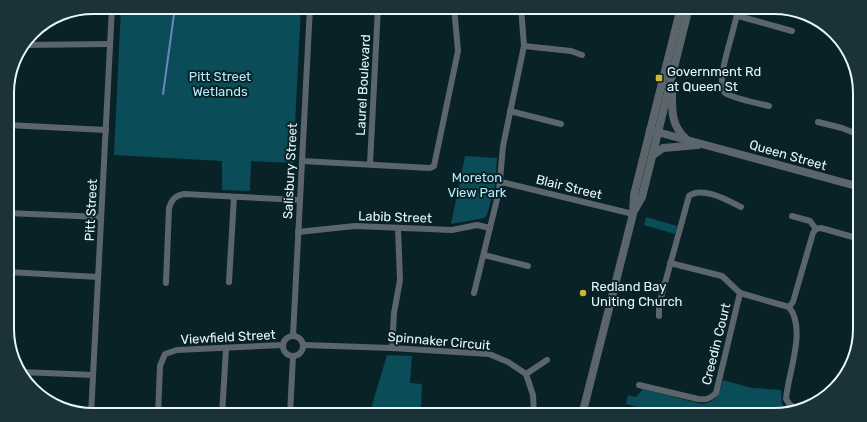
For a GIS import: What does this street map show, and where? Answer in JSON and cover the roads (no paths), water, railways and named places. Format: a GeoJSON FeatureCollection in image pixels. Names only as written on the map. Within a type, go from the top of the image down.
{"type":"FeatureCollection","features":[{"type":"Feature","properties":{"kind":"street","name":"Pitt Street"},"geometry":{"type":"LineString","coordinates":[[91,408],[112,14]]}},
{"type":"Feature","properties":{"kind":"street","name":"Salisbury Street"},"geometry":{"type":"LineString","coordinates":[[293,336],[310,14]]}},
{"type":"Feature","properties":{"kind":"street","name":"Laurel Boulevard"},"geometry":{"type":"LineString","coordinates":[[370,164],[378,14]]}},
{"type":"Feature","properties":{"kind":"street"},"geometry":{"type":"LineString","coordinates":[[302,161],[430,168],[434,166],[458,51],[455,14]]}},
{"type":"Feature","properties":{"kind":"street"},"geometry":{"type":"LineString","coordinates":[[474,294],[501,182],[503,146],[524,46],[522,14]]}},
{"type":"Feature","properties":{"kind":"street"},"geometry":{"type":"LineString","coordinates":[[633,214],[642,197],[653,155],[654,131],[679,14]]}},
{"type":"Feature","properties":{"kind":"street"},"geometry":{"type":"LineString","coordinates":[[584,408],[633,214],[634,195],[672,78],[687,14]]}},
{"type":"Feature","properties":{"kind":"street"},"geometry":{"type":"LineString","coordinates":[[769,106],[725,93],[721,87],[720,80],[728,54],[732,29],[738,16],[792,31]]}},
{"type":"Feature","properties":{"kind":"street"},"geometry":{"type":"LineString","coordinates":[[31,45],[110,44]]}},
{"type":"Feature","properties":{"kind":"street"},"geometry":{"type":"LineString","coordinates":[[524,46],[571,51],[582,55]]}},
{"type":"Feature","properties":{"kind":"street"},"geometry":{"type":"LineString","coordinates":[[672,78],[673,116],[675,127],[686,139]]}},
{"type":"Feature","properties":{"kind":"street"},"geometry":{"type":"LineString","coordinates":[[510,111],[562,124]]}},
{"type":"Feature","properties":{"kind":"street"},"geometry":{"type":"LineString","coordinates":[[818,122],[853,133]]}},
{"type":"Feature","properties":{"kind":"street"},"geometry":{"type":"LineString","coordinates":[[14,125],[106,130]]}},
{"type":"Feature","properties":{"kind":"street","name":"Queen Street"},"geometry":{"type":"LineString","coordinates":[[654,131],[853,185]]}},
{"type":"Feature","properties":{"kind":"street","name":"Queen Street"},"geometry":{"type":"LineString","coordinates":[[653,155],[663,148],[709,145]]}},
{"type":"Feature","properties":{"kind":"street","name":"Blair Street"},"geometry":{"type":"LineString","coordinates":[[501,182],[633,214]]}},
{"type":"Feature","properties":{"kind":"street"},"geometry":{"type":"LineString","coordinates":[[659,316],[659,305],[689,196],[693,193],[701,192],[741,207]]}},
{"type":"Feature","properties":{"kind":"street"},"geometry":{"type":"LineString","coordinates":[[166,283],[169,208],[172,200],[178,196],[184,194],[300,200]]}},
{"type":"Feature","properties":{"kind":"street"},"geometry":{"type":"LineString","coordinates":[[229,282],[234,197]]}},
{"type":"Feature","properties":{"kind":"street"},"geometry":{"type":"LineString","coordinates":[[14,212],[101,217]]}},
{"type":"Feature","properties":{"kind":"street"},"geometry":{"type":"LineString","coordinates":[[792,216],[810,221],[816,229]]}},
{"type":"Feature","properties":{"kind":"street","name":"Labib Street"},"geometry":{"type":"LineString","coordinates":[[298,232],[355,226],[452,230],[477,225],[490,228]]}},
{"type":"Feature","properties":{"kind":"street"},"geometry":{"type":"LineString","coordinates":[[392,348],[394,313],[400,280],[398,228]]}},
{"type":"Feature","properties":{"kind":"street"},"geometry":{"type":"LineString","coordinates":[[789,307],[793,302],[813,233],[816,229],[821,228],[853,237]]}},
{"type":"Feature","properties":{"kind":"street"},"geometry":{"type":"LineString","coordinates":[[484,255],[528,266]]}},
{"type":"Feature","properties":{"kind":"street"},"geometry":{"type":"LineString","coordinates":[[670,263],[722,276],[740,293],[789,307],[796,319],[794,362],[786,399],[791,406]]}},
{"type":"Feature","properties":{"kind":"street"},"geometry":{"type":"LineString","coordinates":[[14,272],[98,277]]}},
{"type":"Feature","properties":{"kind":"street","name":"Creedin Court"},"geometry":{"type":"LineString","coordinates":[[639,385],[698,400],[711,398],[716,393],[740,293]]}},
{"type":"Feature","properties":{"kind":"street"},"geometry":{"type":"LineString","coordinates":[[293,336],[300,338],[304,345],[302,352],[293,356],[286,354],[283,345],[286,339],[293,336]]}},
{"type":"Feature","properties":{"kind":"street","name":"Viewfield Street"},"geometry":{"type":"LineString","coordinates":[[158,408],[160,366],[165,354],[177,350],[226,349],[283,345]]}},
{"type":"Feature","properties":{"kind":"street","name":"Spinnaker Circuit"},"geometry":{"type":"LineString","coordinates":[[304,345],[392,348],[489,354],[508,362],[526,374]]}},
{"type":"Feature","properties":{"kind":"street"},"geometry":{"type":"LineString","coordinates":[[222,408],[226,349]]}},
{"type":"Feature","properties":{"kind":"street"},"geometry":{"type":"LineString","coordinates":[[290,408],[293,356]]}},
{"type":"Feature","properties":{"kind":"street"},"geometry":{"type":"LineString","coordinates":[[534,408],[534,395],[526,374],[547,360]]}},
{"type":"Feature","properties":{"kind":"street"},"geometry":{"type":"LineString","coordinates":[[27,372],[93,375]]}},
{"type":"Feature","properties":{"kind":"waterway"},"geometry":{"type":"LineString","coordinates":[[163,94],[174,14]]}},
{"type":"Feature","properties":{"kind":"place","name":"Government Rd at Queen St"},"geometry":{"type":"Point","coordinates":[659,78]}},
{"type":"Feature","properties":{"kind":"place","name":"Redland Bay Uniting Church"},"geometry":{"type":"Point","coordinates":[583,293]}},
{"type":"Feature","properties":{"kind":"park label","name":"Pitt Street Wetlands"},"geometry":{"type":"Point","coordinates":[220,84]}},
{"type":"Feature","properties":{"kind":"park label","name":"Moreton View Park"},"geometry":{"type":"Point","coordinates":[477,184]}}]}
